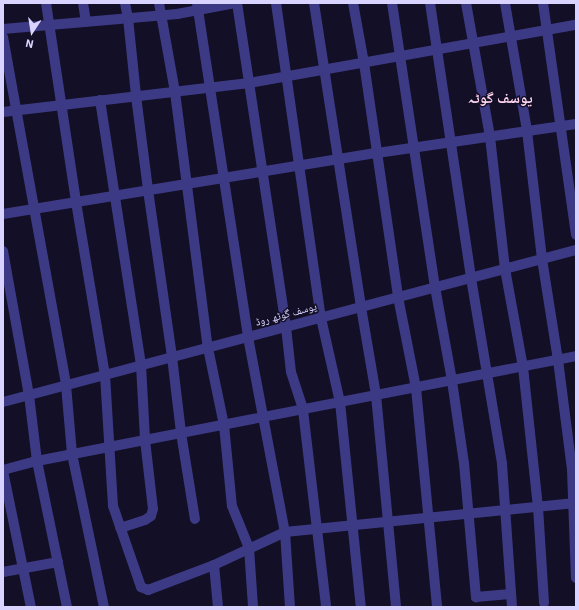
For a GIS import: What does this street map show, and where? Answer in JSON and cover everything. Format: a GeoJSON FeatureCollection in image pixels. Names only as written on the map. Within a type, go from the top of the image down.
{"type":"FeatureCollection","features":[{"type":"Feature","properties":{"kind":"street"},"geometry":{"type":"LineString","coordinates":[[46,3],[76,202],[105,375],[108,447],[113,506],[139,583],[145,589],[148,590],[214,565],[285,532],[573,503]]}},
{"type":"Feature","properties":{"kind":"street"},"geometry":{"type":"LineString","coordinates":[[83,3],[86,22]]}},
{"type":"Feature","properties":{"kind":"street"},"geometry":{"type":"LineString","coordinates":[[125,3],[148,190],[172,357],[181,433],[195,519]]}},
{"type":"Feature","properties":{"kind":"street"},"geometry":{"type":"LineString","coordinates":[[159,3],[175,92],[208,348],[224,425],[232,506],[249,548],[253,607]]}},
{"type":"Feature","properties":{"kind":"street"},"geometry":{"type":"LineString","coordinates":[[3,29],[161,15],[197,6],[236,3],[292,372],[303,410],[318,528],[326,607]]}},
{"type":"Feature","properties":{"kind":"street"},"geometry":{"type":"LineString","coordinates":[[276,3],[298,166],[321,318],[340,402],[361,607]]}},
{"type":"Feature","properties":{"kind":"street"},"geometry":{"type":"LineString","coordinates":[[314,3],[376,395],[396,607]]}},
{"type":"Feature","properties":{"kind":"street"},"geometry":{"type":"LineString","coordinates":[[353,3],[364,63],[398,297],[416,388],[437,607]]}},
{"type":"Feature","properties":{"kind":"street"},"geometry":{"type":"LineString","coordinates":[[392,3],[464,463],[476,597],[511,594]]}},
{"type":"Feature","properties":{"kind":"street"},"geometry":{"type":"LineString","coordinates":[[430,3],[471,278],[502,464],[512,607]]}},
{"type":"Feature","properties":{"kind":"street"},"geometry":{"type":"LineString","coordinates":[[466,3],[490,137],[505,269],[523,367],[538,507],[544,603]]}},
{"type":"Feature","properties":{"kind":"street"},"geometry":{"type":"LineString","coordinates":[[505,3],[528,131],[542,259],[574,470],[573,503],[576,578]]}},
{"type":"Feature","properties":{"kind":"street"},"geometry":{"type":"LineString","coordinates":[[543,3],[548,30],[560,126],[574,203],[576,235]]}},
{"type":"Feature","properties":{"kind":"street"},"geometry":{"type":"LineString","coordinates":[[197,6],[248,337],[285,532],[290,607]]}},
{"type":"Feature","properties":{"kind":"street"},"geometry":{"type":"LineString","coordinates":[[3,112],[249,83],[576,25]]}},
{"type":"Feature","properties":{"kind":"street"},"geometry":{"type":"LineString","coordinates":[[3,37],[66,385],[72,454],[104,607]]}},
{"type":"Feature","properties":{"kind":"street"},"geometry":{"type":"LineString","coordinates":[[100,100],[140,365],[145,440],[153,509],[151,516],[145,520],[120,528]]}},
{"type":"Feature","properties":{"kind":"street"},"geometry":{"type":"LineString","coordinates":[[3,214],[377,153],[576,124]]}},
{"type":"Feature","properties":{"kind":"street","name":"یوسف گوٹھ روڈ"},"geometry":{"type":"LineString","coordinates":[[3,402],[576,250]]}},
{"type":"Feature","properties":{"kind":"street"},"geometry":{"type":"LineString","coordinates":[[3,251],[29,395],[38,461],[67,607]]}},
{"type":"Feature","properties":{"kind":"street"},"geometry":{"type":"LineString","coordinates":[[31,607],[22,569],[3,470],[72,454],[576,356]]}},
{"type":"Feature","properties":{"kind":"street"},"geometry":{"type":"LineString","coordinates":[[3,572],[58,562]]}},
{"type":"Feature","properties":{"kind":"street"},"geometry":{"type":"LineString","coordinates":[[214,565],[218,607]]}},
{"type":"Feature","properties":{"kind":"district","name":"یوسف گوٹہ"},"geometry":{"type":"Point","coordinates":[500,98]}}]}
